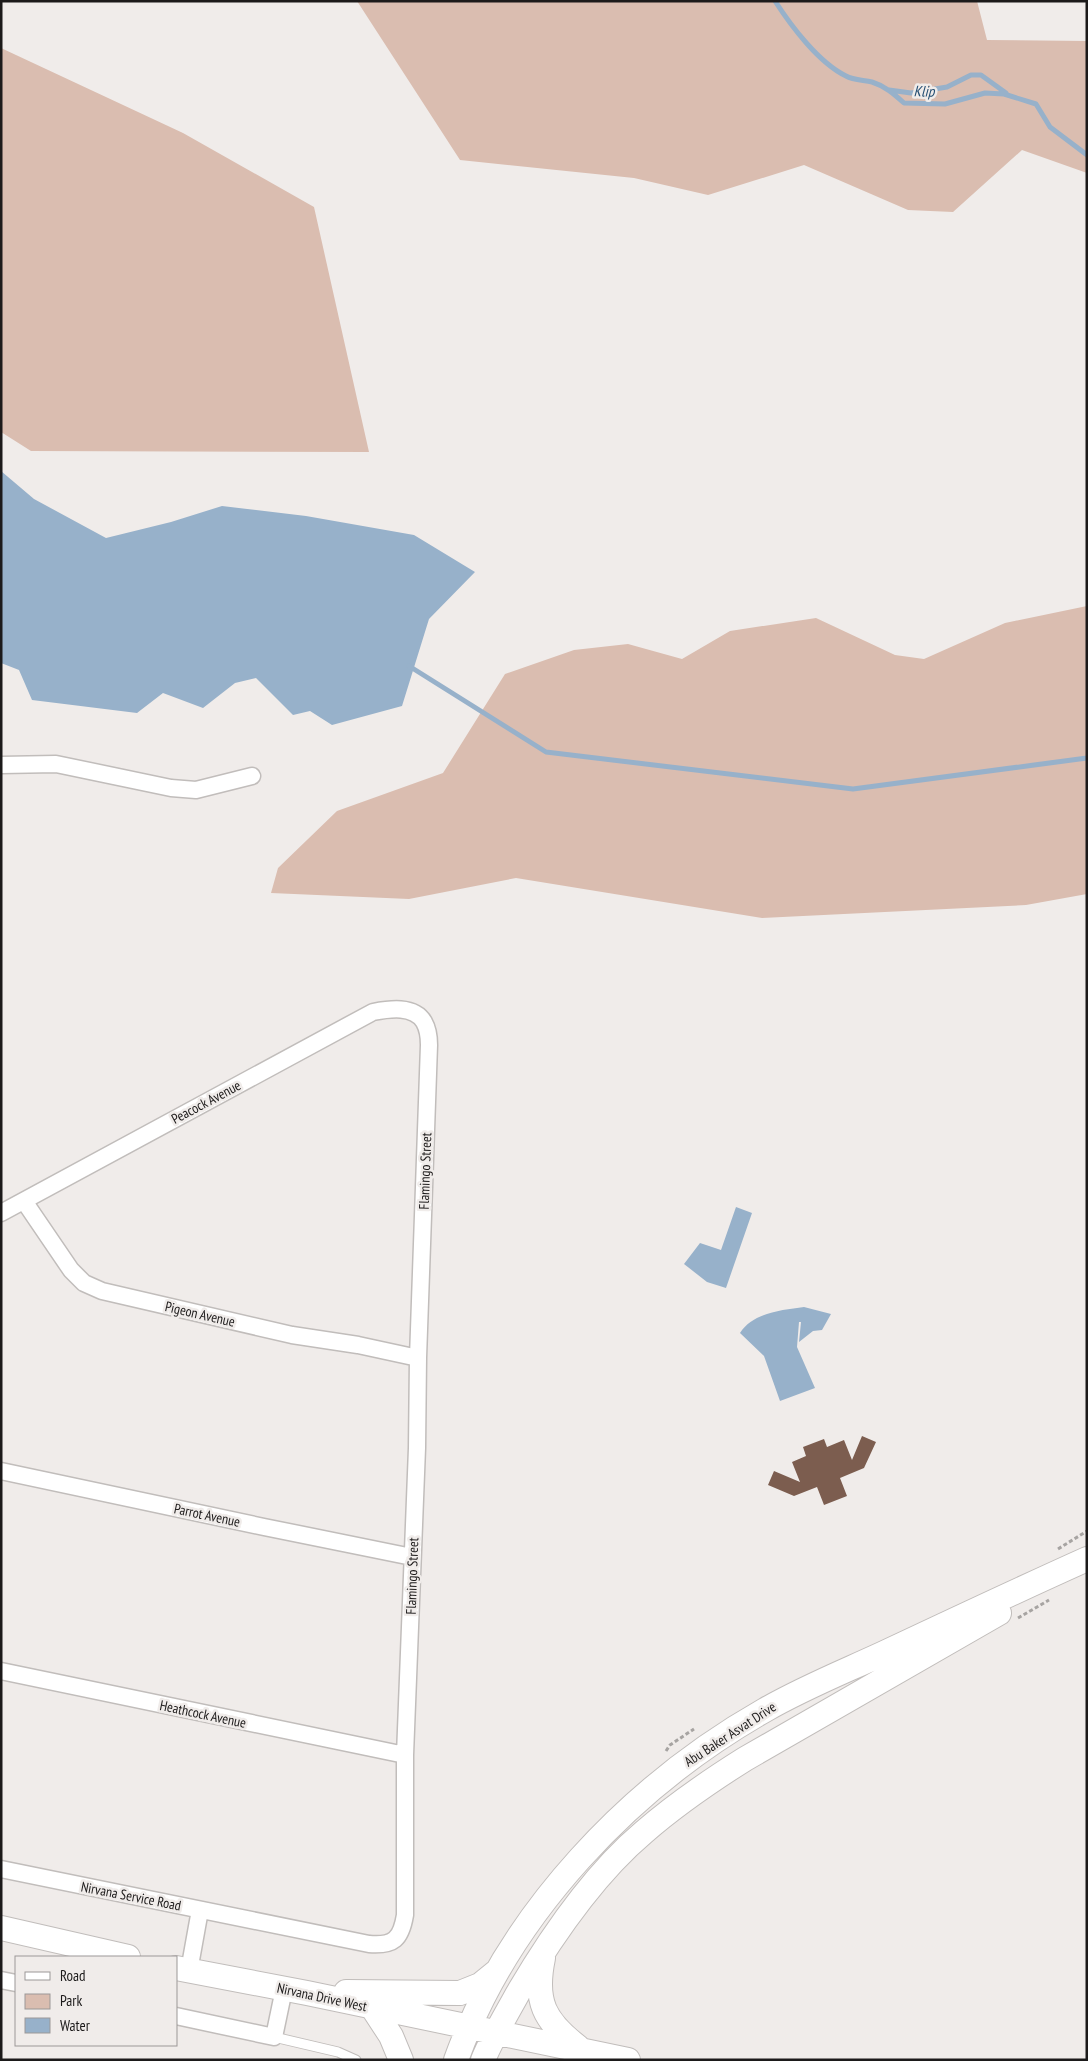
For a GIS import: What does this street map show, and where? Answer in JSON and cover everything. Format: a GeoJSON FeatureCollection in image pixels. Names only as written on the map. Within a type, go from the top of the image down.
{"type":"FeatureCollection","features":[{"type":"Feature","properties":{"kind":"main road","name":"Abu Baker Asvat Drive"},"geometry":{"type":"LineString","coordinates":[[496,2032],[545,1946],[588,1892],[643,1832],[711,1780],[802,1724],[964,1635],[1087,1560]]}},
{"type":"Feature","properties":{"kind":"main road","name":"Abu Baker Asvat Drive"},"geometry":{"type":"LineString","coordinates":[[468,2026],[532,1917],[591,1847],[665,1778],[724,1735],[794,1694],[1087,1560]]}},
{"type":"Feature","properties":{"kind":"main road"},"geometry":{"type":"LineString","coordinates":[[1,1928],[124,1956]]}},
{"type":"Feature","properties":{"kind":"main road"},"geometry":{"type":"LineString","coordinates":[[545,1946],[538,1979],[546,2011],[553,2026],[587,2054]]}},
{"type":"Feature","properties":{"kind":"main road","name":"Nirvana Drive West"},"geometry":{"type":"LineString","coordinates":[[183,1969],[468,2026],[587,2054],[628,2060]]}},
{"type":"Feature","properties":{"kind":"main road"},"geometry":{"type":"LineString","coordinates":[[295,1991],[460,1993],[480,1985],[500,1969]]}},
{"type":"Feature","properties":{"kind":"main road"},"geometry":{"type":"LineString","coordinates":[[372,2007],[391,2036],[401,2060]]}},
{"type":"Feature","properties":{"kind":"main road"},"geometry":{"type":"LineString","coordinates":[[456,2060],[468,2026]]}},
{"type":"Feature","properties":{"kind":"main road"},"geometry":{"type":"LineString","coordinates":[[483,2060],[496,2032]]}},
{"type":"Feature","properties":{"kind":"street"},"geometry":{"type":"LineString","coordinates":[[1,765],[56,764],[170,788],[196,790],[252,776]]}},
{"type":"Feature","properties":{"kind":"street","name":"Peacock Avenue"},"geometry":{"type":"LineString","coordinates":[[1,1213],[373,1012],[388,1009],[403,1010],[415,1014]]}},
{"type":"Feature","properties":{"kind":"street","name":"Flamingo Street"},"geometry":{"type":"LineString","coordinates":[[200,1910],[381,1945],[391,1942],[398,1937],[405,1915],[405,1755],[417,1448],[418,1358],[429,1045],[428,1032],[424,1021],[415,1014]]}},
{"type":"Feature","properties":{"kind":"street","name":"Pigeon Avenue"},"geometry":{"type":"LineString","coordinates":[[24,1201],[72,1270],[84,1283],[102,1291],[292,1334],[358,1345],[418,1358]]}},
{"type":"Feature","properties":{"kind":"street","name":"Parrot Avenue"},"geometry":{"type":"LineString","coordinates":[[1,1471],[264,1528],[412,1557]]}},
{"type":"Feature","properties":{"kind":"street","name":"Heathcock Avenue"},"geometry":{"type":"LineString","coordinates":[[1,1671],[405,1755]]}},
{"type":"Feature","properties":{"kind":"street","name":"Nirvana Service Road"},"geometry":{"type":"LineString","coordinates":[[1,1869],[200,1910],[183,1969]]}},
{"type":"Feature","properties":{"kind":"street"},"geometry":{"type":"LineString","coordinates":[[1,1980],[15,1983]]}},
{"type":"Feature","properties":{"kind":"street"},"geometry":{"type":"LineString","coordinates":[[178,2016],[274,2037],[295,1991]]}},
{"type":"Feature","properties":{"kind":"lane"},"geometry":{"type":"LineString","coordinates":[[274,2037],[338,2052],[356,2060]]}},
{"type":"Feature","properties":{"kind":"path"},"geometry":{"type":"LineString","coordinates":[[1017,1618],[1050,1599]]}},
{"type":"Feature","properties":{"kind":"green space"},"geometry":{"type":"Polygon","coordinates":[[[357,1],[977,1],[987,40],[1087,41],[1087,173],[1022,150],[953,212],[908,210],[804,165],[708,195],[634,178],[460,160],[357,1]]]}},
{"type":"Feature","properties":{"kind":"green space"},"geometry":{"type":"Polygon","coordinates":[[[1,48],[183,133],[314,207],[369,452],[31,451],[1,432],[1,48]]]}},
{"type":"Feature","properties":{"kind":"green space"},"geometry":{"type":"Polygon","coordinates":[[[1087,606],[1087,894],[1026,905],[762,918],[516,878],[409,899],[271,893],[278,868],[337,811],[443,773],[505,674],[574,650],[628,644],[682,659],[730,631],[816,618],[895,655],[924,659],[1005,623],[1087,606]]]}},
{"type":"Feature","properties":{"kind":"water"},"geometry":{"type":"Polygon","coordinates":[[[1,471],[34,499],[106,538],[171,522],[222,506],[306,516],[414,535],[475,572],[429,619],[402,706],[332,725],[310,711],[293,715],[256,678],[235,683],[203,708],[163,693],[137,713],[32,700],[19,670],[1,663],[1,471]]]}},
{"type":"Feature","properties":{"kind":"water"},"geometry":{"type":"Polygon","coordinates":[[[736,1207],[752,1213],[726,1288],[707,1282],[684,1264],[700,1243],[721,1250],[736,1207]]]}},
{"type":"Feature","properties":{"kind":"water"},"geometry":{"type":"Polygon","coordinates":[[[804,1307],[831,1314],[822,1330],[813,1331],[799,1342],[801,1322],[799,1322],[797,1347],[815,1388],[780,1401],[764,1356],[740,1333],[752,1321],[760,1317],[777,1311],[804,1307]]]}},
{"type":"Feature","properties":{"kind":"building"},"geometry":{"type":"Polygon","coordinates":[[[862,1436],[876,1442],[864,1468],[840,1478],[847,1496],[824,1505],[817,1487],[794,1496],[768,1485],[774,1471],[800,1482],[792,1462],[806,1456],[803,1447],[824,1439],[827,1447],[844,1440],[852,1460],[862,1436]]]}},
{"type":"Feature","properties":{"kind":"waterway","name":"Klip"},"geometry":{"type":"LineString","coordinates":[[775,1],[806,43],[826,62],[846,76],[881,86],[893,93],[904,103],[945,104],[985,93],[1004,94],[1036,104],[1050,127],[1087,155]]}},
{"type":"Feature","properties":{"kind":"waterway"},"geometry":{"type":"LineString","coordinates":[[889,90],[911,93],[947,87],[971,75],[981,75],[1006,93]]}},
{"type":"Feature","properties":{"kind":"waterway"},"geometry":{"type":"LineString","coordinates":[[409,666],[546,752],[853,789],[1087,758]]}}]}
